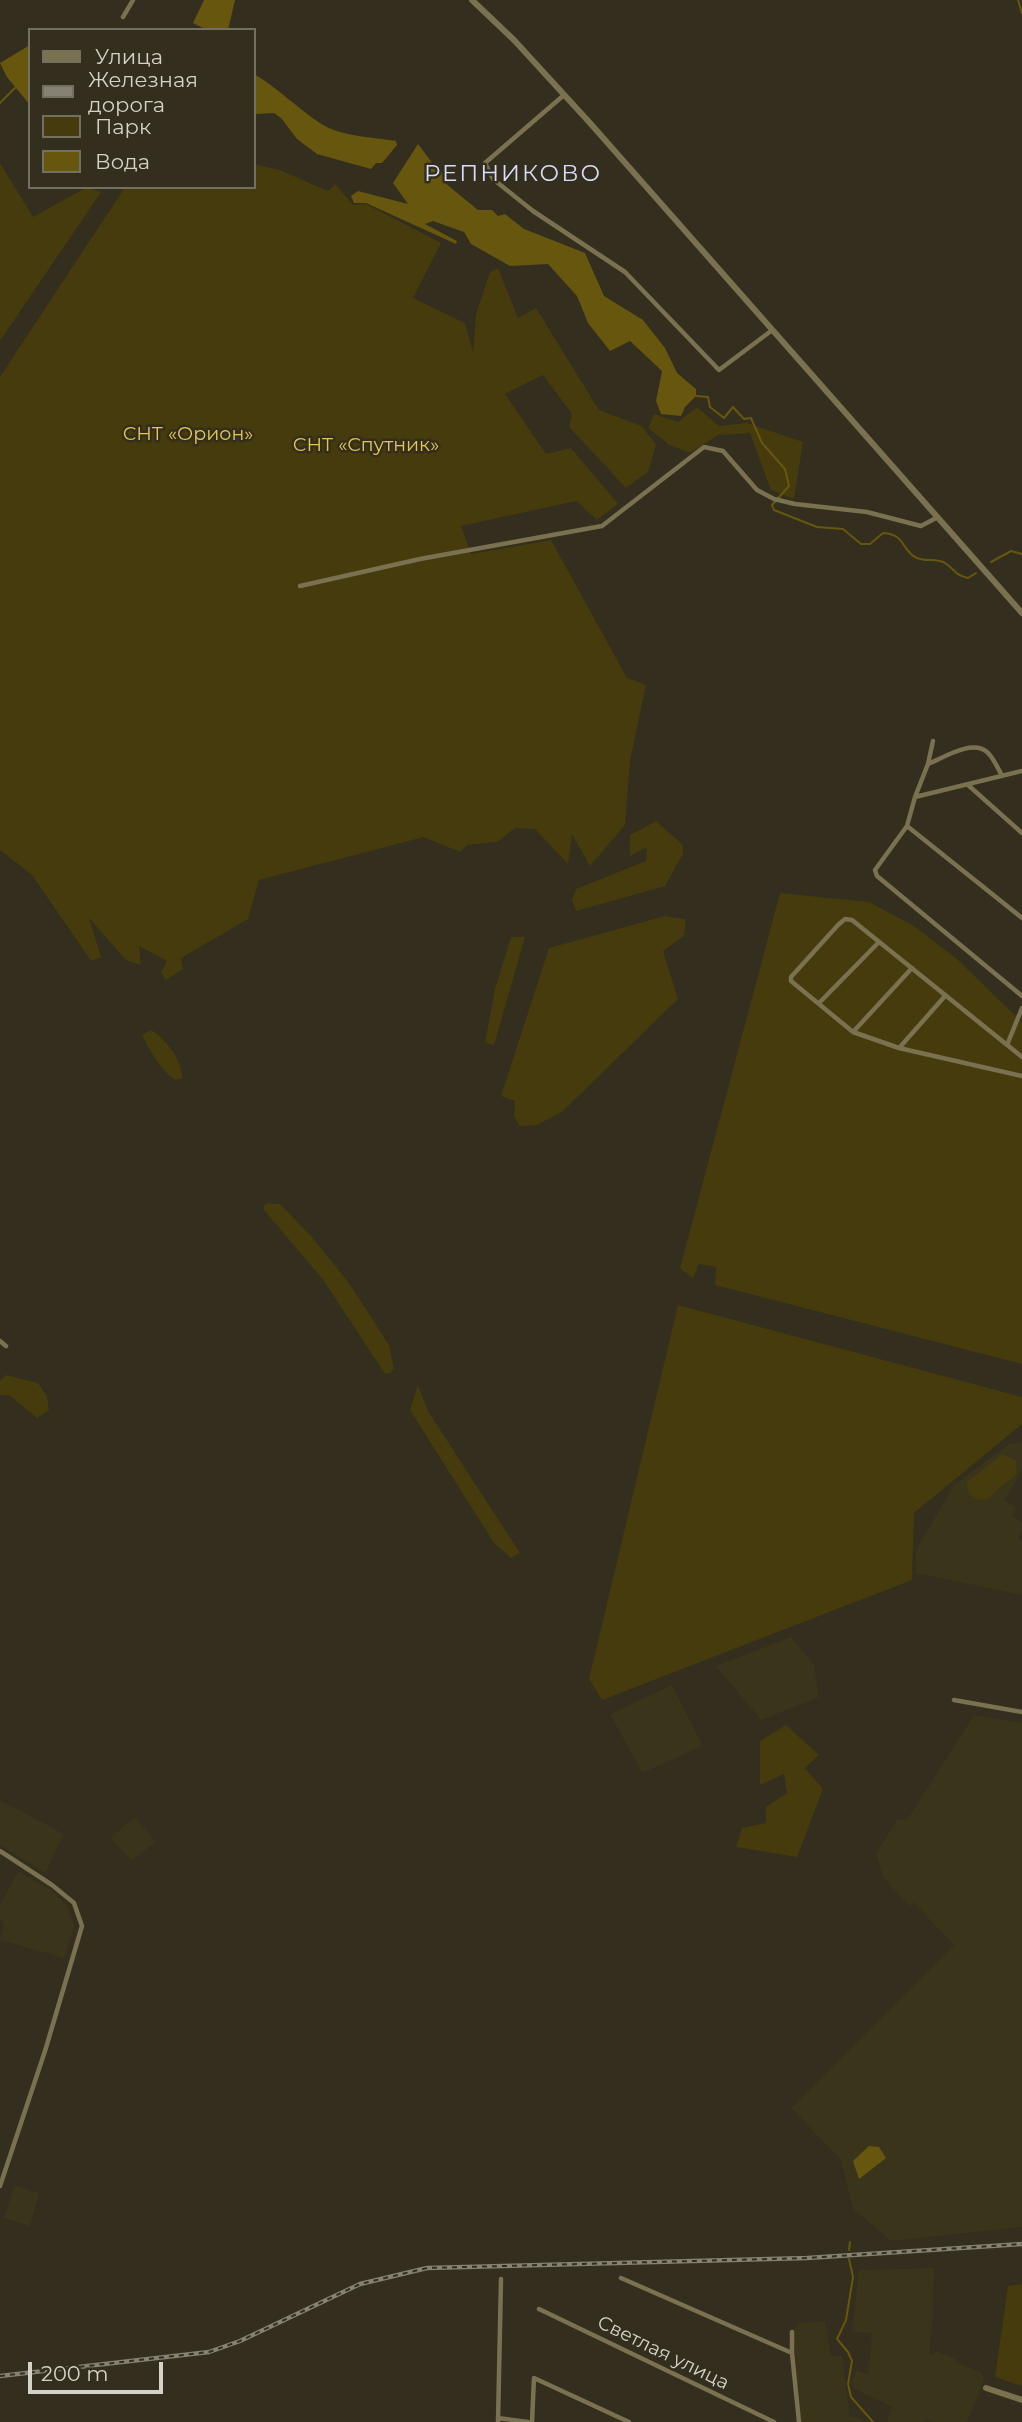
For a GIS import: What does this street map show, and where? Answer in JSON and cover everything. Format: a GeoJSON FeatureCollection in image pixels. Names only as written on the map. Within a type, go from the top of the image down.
{"type":"FeatureCollection","features":[{"type":"Feature","properties":{"kind":"street"},"geometry":{"type":"LineString","coordinates":[[123,17],[133,0]]}},
{"type":"Feature","properties":{"kind":"street"},"geometry":{"type":"LineString","coordinates":[[472,0],[514,40],[564,95],[1022,613]]}},
{"type":"Feature","properties":{"kind":"street"},"geometry":{"type":"LineString","coordinates":[[564,95],[485,163],[493,178],[533,211],[625,272],[719,370],[771,331]]}},
{"type":"Feature","properties":{"kind":"street"},"geometry":{"type":"LineString","coordinates":[[300,586],[420,559],[603,526],[704,447],[723,451],[757,490],[774,499],[867,512],[921,526],[939,517]]}},
{"type":"Feature","properties":{"kind":"street"},"geometry":{"type":"LineString","coordinates":[[933,741],[907,826],[875,870],[877,876],[1022,996]]}},
{"type":"Feature","properties":{"kind":"street"},"geometry":{"type":"LineString","coordinates":[[928,764],[964,749],[978,747],[988,752],[1002,776]]}},
{"type":"Feature","properties":{"kind":"street"},"geometry":{"type":"LineString","coordinates":[[915,797],[1022,771]]}},
{"type":"Feature","properties":{"kind":"street"},"geometry":{"type":"LineString","coordinates":[[967,785],[1022,833]]}},
{"type":"Feature","properties":{"kind":"street"},"geometry":{"type":"LineString","coordinates":[[907,826],[1022,918]]}},
{"type":"Feature","properties":{"kind":"street"},"geometry":{"type":"LineString","coordinates":[[1022,1057],[852,920],[845,919],[838,925],[791,977],[791,981],[853,1032],[900,1048],[1022,1076]]}},
{"type":"Feature","properties":{"kind":"street"},"geometry":{"type":"LineString","coordinates":[[819,1003],[879,942]]}},
{"type":"Feature","properties":{"kind":"street"},"geometry":{"type":"LineString","coordinates":[[853,1032],[912,968]]}},
{"type":"Feature","properties":{"kind":"street"},"geometry":{"type":"LineString","coordinates":[[900,1048],[946,996]]}},
{"type":"Feature","properties":{"kind":"street"},"geometry":{"type":"LineString","coordinates":[[1007,1045],[1022,1008]]}},
{"type":"Feature","properties":{"kind":"street"},"geometry":{"type":"LineString","coordinates":[[0,1341],[6,1346]]}},
{"type":"Feature","properties":{"kind":"street"},"geometry":{"type":"LineString","coordinates":[[954,1700],[1022,1712]]}},
{"type":"Feature","properties":{"kind":"street"},"geometry":{"type":"LineString","coordinates":[[0,1851],[74,1903],[82,1926],[0,2186]]}},
{"type":"Feature","properties":{"kind":"street"},"geometry":{"type":"LineString","coordinates":[[621,2278],[792,2353]]}},
{"type":"Feature","properties":{"kind":"street"},"geometry":{"type":"LineString","coordinates":[[500,2279],[498,2420],[530,2422],[534,2378],[629,2422]]}},
{"type":"Feature","properties":{"kind":"street","name":"Светлая улица"},"geometry":{"type":"LineString","coordinates":[[539,2309],[774,2422]]}},
{"type":"Feature","properties":{"kind":"street"},"geometry":{"type":"LineString","coordinates":[[793,2332],[792,2353],[799,2422]]}},
{"type":"Feature","properties":{"kind":"street"},"geometry":{"type":"LineString","coordinates":[[986,2388],[1022,2400]]}},
{"type":"Feature","properties":{"kind":"shaded area"},"geometry":{"type":"Polygon","coordinates":[[[1022,1442],[1022,1470],[1005,1500],[1016,1508],[1012,1516],[1022,1522],[1022,1531],[1018,1538],[1022,1541],[1022,1595],[916,1573],[916,1550],[954,1485],[1009,1444],[1022,1442]]]}},
{"type":"Feature","properties":{"kind":"shaded area"},"geometry":{"type":"Polygon","coordinates":[[[791,1637],[814,1665],[819,1697],[761,1720],[716,1666],[791,1637]]]}},
{"type":"Feature","properties":{"kind":"shaded area"},"geometry":{"type":"Polygon","coordinates":[[[672,1685],[703,1746],[642,1773],[610,1714],[672,1685]]]}},
{"type":"Feature","properties":{"kind":"shaded area"},"geometry":{"type":"Polygon","coordinates":[[[974,1715],[1022,1723],[1022,2227],[891,2241],[853,2209],[841,2160],[791,2108],[954,1945],[913,1902],[910,1907],[883,1877],[876,1853],[898,1819],[907,1820],[974,1715]]]}},
{"type":"Feature","properties":{"kind":"shaded area"},"geometry":{"type":"Polygon","coordinates":[[[0,1800],[64,1834],[45,1873],[0,1845],[0,1800]]]}},
{"type":"Feature","properties":{"kind":"shaded area"},"geometry":{"type":"Polygon","coordinates":[[[135,1817],[156,1842],[132,1861],[110,1838],[135,1817]]]}},
{"type":"Feature","properties":{"kind":"shaded area"},"geometry":{"type":"Polygon","coordinates":[[[18,1871],[51,1890],[68,1907],[74,1926],[64,1958],[0,1940],[4,1925],[0,1919],[0,1905],[18,1871]]]}},
{"type":"Feature","properties":{"kind":"shaded area"},"geometry":{"type":"Polygon","coordinates":[[[14,2185],[39,2193],[30,2226],[4,2218],[14,2185]]]}},
{"type":"Feature","properties":{"kind":"shaded area"},"geometry":{"type":"Polygon","coordinates":[[[934,2268],[929,2354],[934,2355],[936,2351],[981,2372],[984,2377],[980,2391],[967,2422],[933,2422],[926,2419],[924,2422],[887,2422],[892,2407],[855,2389],[851,2382],[857,2370],[868,2374],[872,2333],[852,2332],[859,2270],[934,2268]]]}},
{"type":"Feature","properties":{"kind":"shaded area"},"geometry":{"type":"Polygon","coordinates":[[[825,2321],[831,2356],[842,2356],[850,2416],[862,2419],[862,2422],[800,2422],[793,2330],[799,2323],[825,2321]]]}},
{"type":"Feature","properties":{"kind":"green space"},"geometry":{"type":"Polygon","coordinates":[[[0,163],[33,217],[83,189],[101,192],[0,341],[0,163]]]}},
{"type":"Feature","properties":{"kind":"green space"},"geometry":{"type":"Polygon","coordinates":[[[256,164],[280,170],[328,191],[335,184],[353,205],[366,204],[441,243],[413,298],[465,323],[473,352],[476,314],[490,272],[498,268],[518,318],[536,308],[599,410],[642,426],[656,445],[648,472],[626,488],[569,427],[572,414],[543,375],[505,394],[546,454],[571,448],[618,504],[597,520],[576,501],[461,526],[471,554],[551,540],[627,678],[646,685],[630,761],[625,825],[590,866],[572,834],[568,864],[535,829],[515,828],[497,842],[467,845],[460,852],[424,837],[259,880],[248,919],[181,958],[183,969],[166,980],[161,973],[167,961],[139,946],[141,965],[126,960],[89,918],[101,957],[91,961],[32,875],[0,850],[0,377],[124,189],[256,189],[256,164]]]}},
{"type":"Feature","properties":{"kind":"green space"},"geometry":{"type":"Polygon","coordinates":[[[697,407],[719,426],[747,423],[803,442],[794,499],[771,490],[750,433],[718,435],[690,453],[668,444],[648,428],[654,414],[678,422],[697,407]]]}},
{"type":"Feature","properties":{"kind":"green space"},"geometry":{"type":"Polygon","coordinates":[[[656,821],[683,845],[683,854],[665,886],[576,911],[572,900],[576,889],[646,861],[647,847],[630,856],[630,835],[656,821]]]}},
{"type":"Feature","properties":{"kind":"green space"},"geometry":{"type":"Polygon","coordinates":[[[780,893],[869,902],[914,926],[957,959],[1022,1022],[1022,1364],[715,1285],[716,1267],[699,1264],[693,1278],[680,1268],[780,893]]]}},
{"type":"Feature","properties":{"kind":"green space"},"geometry":{"type":"Polygon","coordinates":[[[665,916],[686,919],[684,936],[663,951],[678,999],[562,1112],[537,1125],[520,1126],[514,1117],[515,1101],[501,1096],[549,948],[665,916]]]}},
{"type":"Feature","properties":{"kind":"green space"},"geometry":{"type":"Polygon","coordinates":[[[511,937],[525,937],[494,1045],[485,1043],[495,989],[511,937]]]}},
{"type":"Feature","properties":{"kind":"green space"},"geometry":{"type":"Polygon","coordinates":[[[151,1030],[162,1038],[172,1051],[180,1065],[182,1078],[175,1080],[156,1060],[142,1035],[151,1030]]]}},
{"type":"Feature","properties":{"kind":"green space"},"geometry":{"type":"Polygon","coordinates":[[[268,1203],[280,1204],[311,1236],[349,1283],[389,1345],[394,1369],[390,1373],[385,1374],[324,1281],[264,1210],[268,1203]]]}},
{"type":"Feature","properties":{"kind":"green space"},"geometry":{"type":"Polygon","coordinates":[[[678,1305],[1022,1397],[1022,1424],[914,1513],[912,1580],[602,1700],[589,1679],[678,1305]]]}},
{"type":"Feature","properties":{"kind":"green space"},"geometry":{"type":"Polygon","coordinates":[[[6,1375],[38,1383],[47,1396],[49,1410],[37,1418],[9,1395],[0,1395],[0,1381],[6,1375]]]}},
{"type":"Feature","properties":{"kind":"green space"},"geometry":{"type":"Polygon","coordinates":[[[418,1385],[428,1411],[520,1553],[511,1558],[494,1543],[410,1410],[418,1385]]]}},
{"type":"Feature","properties":{"kind":"green space"},"geometry":{"type":"Polygon","coordinates":[[[1002,1454],[1016,1461],[1016,1475],[985,1500],[974,1498],[966,1483],[1002,1454]]]}},
{"type":"Feature","properties":{"kind":"green space"},"geometry":{"type":"Polygon","coordinates":[[[786,1725],[819,1755],[805,1768],[823,1789],[797,1857],[736,1847],[742,1828],[766,1823],[766,1807],[787,1793],[784,1774],[760,1785],[760,1741],[786,1725]]]}},
{"type":"Feature","properties":{"kind":"green space"},"geometry":{"type":"Polygon","coordinates":[[[1022,2284],[1022,2386],[995,2377],[1008,2286],[1022,2284]]]}},
{"type":"Feature","properties":{"kind":"water"},"geometry":{"type":"Polygon","coordinates":[[[204,0],[235,0],[228,28],[203,28],[193,23],[204,0]]]}},
{"type":"Feature","properties":{"kind":"water"},"geometry":{"type":"Polygon","coordinates":[[[28,46],[28,103],[7,77],[0,63],[28,46]]]}},
{"type":"Feature","properties":{"kind":"water"},"geometry":{"type":"Polygon","coordinates":[[[256,75],[328,128],[347,134],[396,141],[397,145],[382,163],[376,163],[371,169],[317,154],[297,139],[274,113],[256,114],[256,75]]]}},
{"type":"Feature","properties":{"kind":"water"},"geometry":{"type":"Polygon","coordinates":[[[418,144],[436,168],[442,171],[445,183],[478,210],[492,210],[498,216],[505,214],[524,229],[585,253],[604,296],[643,320],[665,348],[677,373],[696,389],[696,396],[685,407],[681,416],[661,414],[656,401],[662,371],[630,341],[610,351],[588,323],[577,296],[548,264],[510,266],[471,244],[464,232],[433,221],[425,224],[457,241],[456,244],[366,203],[354,203],[351,196],[358,191],[408,204],[393,183],[418,144]]]}},
{"type":"Feature","properties":{"kind":"water"},"geometry":{"type":"Polygon","coordinates":[[[869,2146],[879,2147],[886,2158],[859,2179],[853,2161],[869,2146]]]}},
{"type":"Feature","properties":{"kind":"waterway"},"geometry":{"type":"LineString","coordinates":[[1018,0],[1022,13]]}},
{"type":"Feature","properties":{"kind":"waterway"},"geometry":{"type":"LineString","coordinates":[[0,103],[15,88]]}},
{"type":"Feature","properties":{"kind":"waterway"},"geometry":{"type":"LineString","coordinates":[[696,396],[708,397],[710,407],[724,418],[733,407],[744,419],[751,418],[762,443],[785,469],[789,486],[772,505],[774,510],[817,527],[843,529],[861,544],[870,544],[883,533],[890,534],[896,536],[917,558],[942,562],[968,578],[976,573]]}},
{"type":"Feature","properties":{"kind":"waterway"},"geometry":{"type":"LineString","coordinates":[[991,562],[1011,551],[1022,554]]}},
{"type":"Feature","properties":{"kind":"waterway"},"geometry":{"type":"LineString","coordinates":[[849,2250],[850,2242]]}},
{"type":"Feature","properties":{"kind":"waterway"},"geometry":{"type":"LineString","coordinates":[[849,2259],[853,2277],[846,2320],[837,2339],[852,2361],[848,2384],[851,2397],[873,2422]]}},
{"type":"Feature","properties":{"kind":"railway"},"geometry":{"type":"LineString","coordinates":[[0,2376],[209,2352],[240,2341],[360,2284],[427,2268],[807,2258],[1022,2244]]}},
{"type":"Feature","properties":{"kind":"district","name":"РЕПНИКОВО"},"geometry":{"type":"Point","coordinates":[513,174]}},
{"type":"Feature","properties":{"kind":"park label","name":"СНТ «Орион»"},"geometry":{"type":"Point","coordinates":[188,434]}},
{"type":"Feature","properties":{"kind":"park label","name":"СНТ «Спутник»"},"geometry":{"type":"Point","coordinates":[366,445]}}]}
